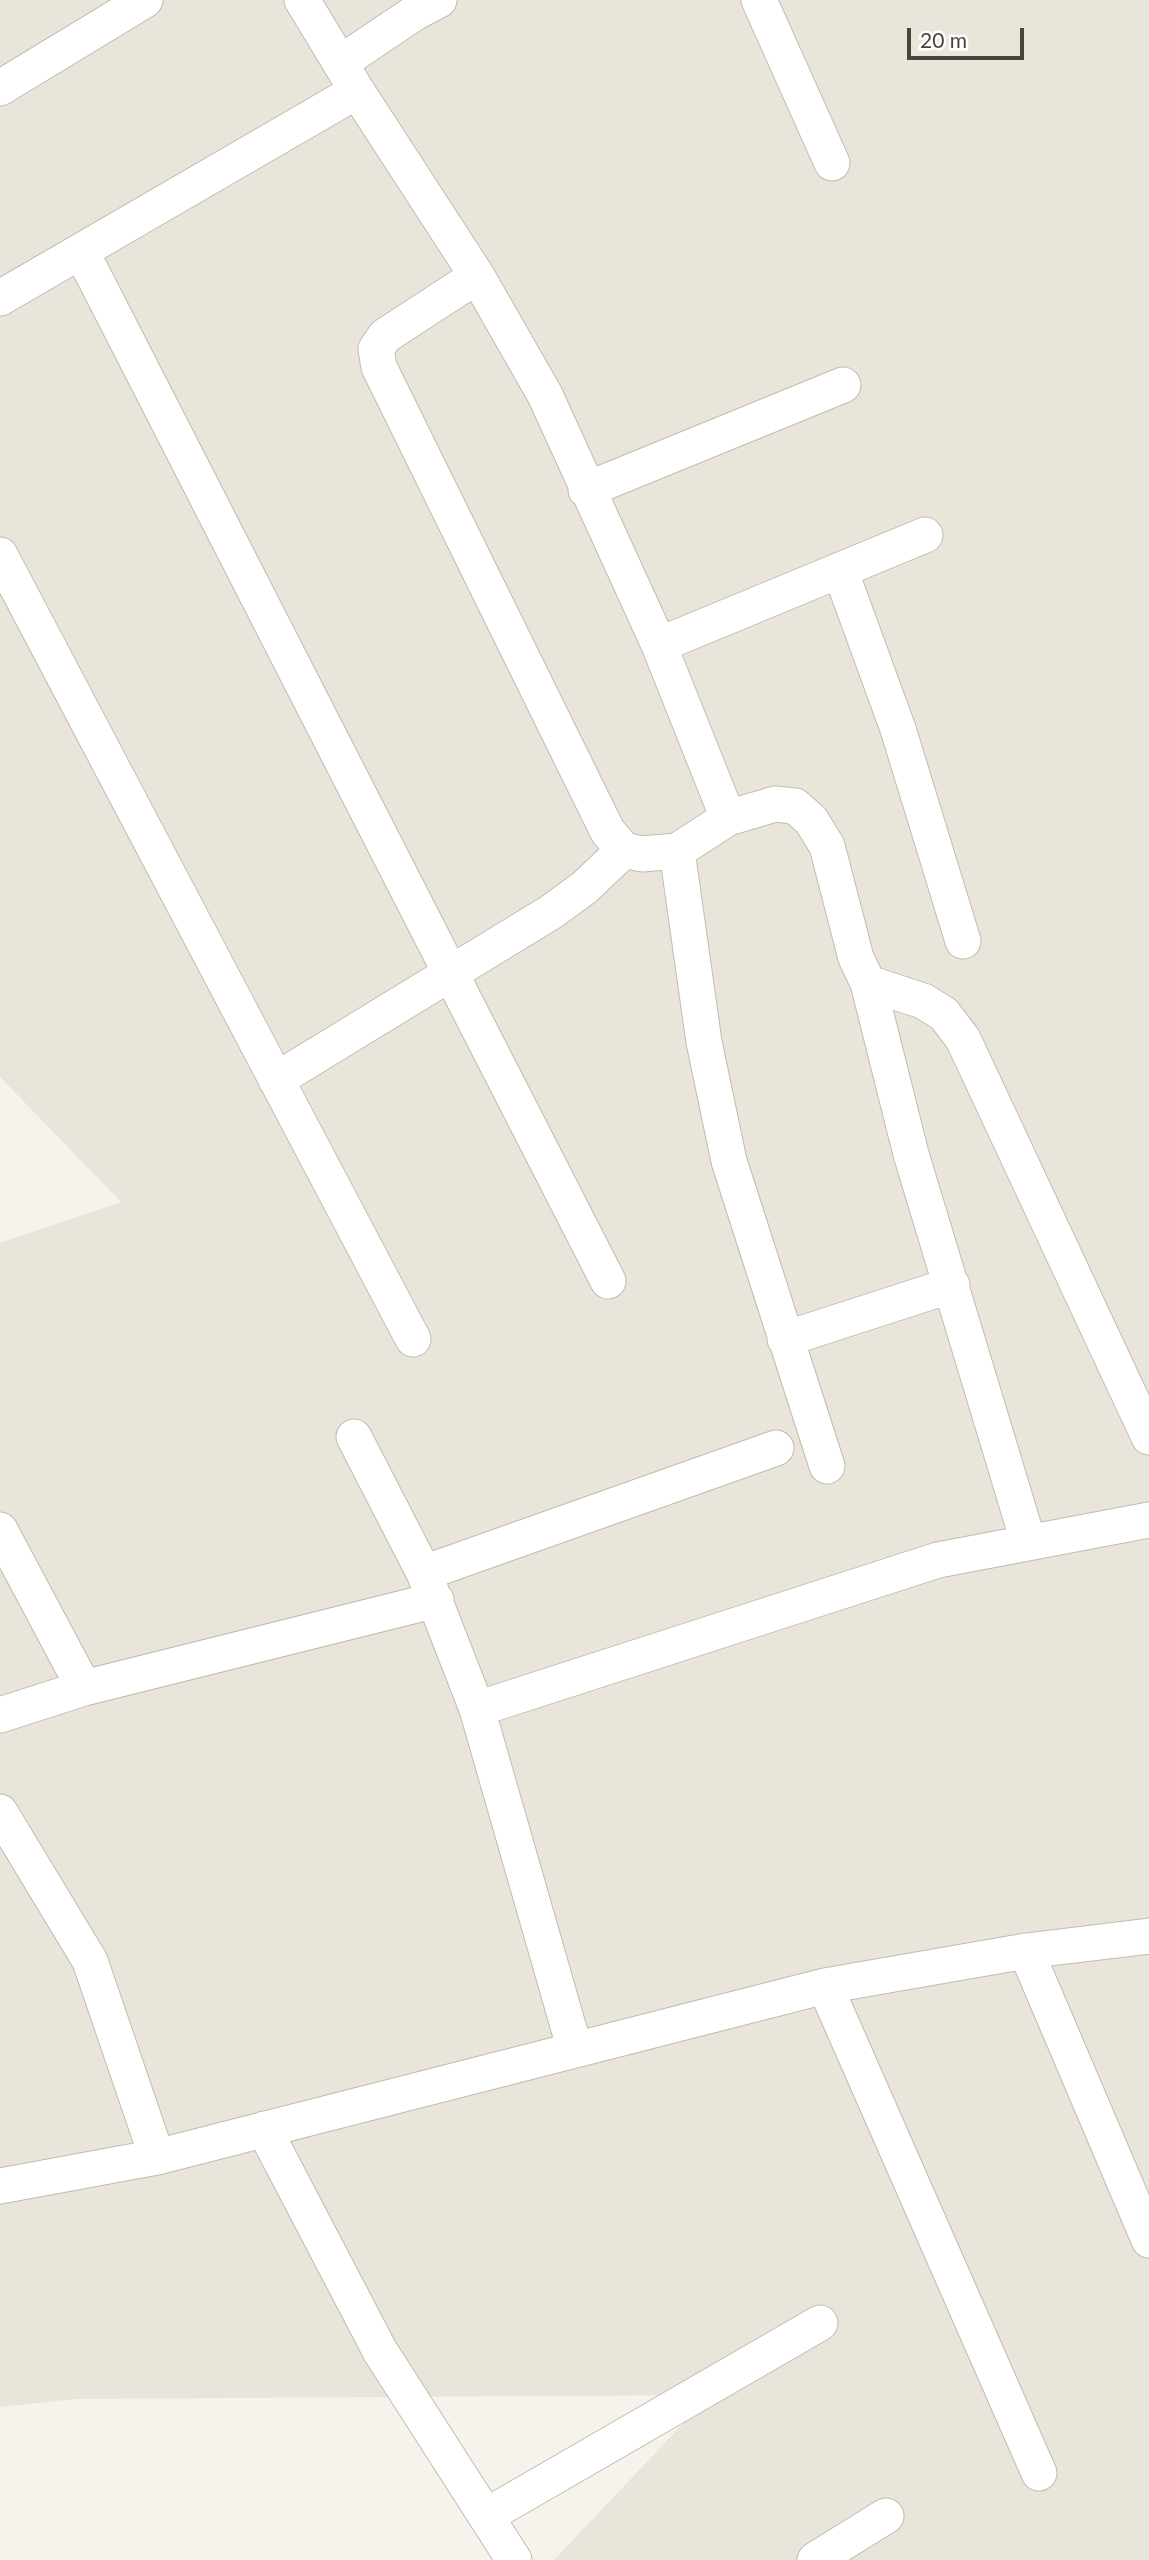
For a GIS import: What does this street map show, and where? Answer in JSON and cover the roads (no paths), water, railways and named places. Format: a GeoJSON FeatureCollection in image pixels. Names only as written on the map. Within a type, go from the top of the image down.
{"type":"FeatureCollection","features":[{"type":"Feature","properties":{"kind":"street"},"geometry":{"type":"LineString","coordinates":[[0,89],[145,0]]}},
{"type":"Feature","properties":{"kind":"street"},"geometry":{"type":"LineString","coordinates":[[302,0],[477,276],[545,395],[586,490],[659,645],[727,818]]}},
{"type":"Feature","properties":{"kind":"street"},"geometry":{"type":"LineString","coordinates":[[0,298],[81,251],[349,77],[416,12],[439,0]]}},
{"type":"Feature","properties":{"kind":"street"},"geometry":{"type":"LineString","coordinates":[[759,0],[832,163]]}},
{"type":"Feature","properties":{"kind":"street"},"geometry":{"type":"LineString","coordinates":[[81,251],[608,1280]]}},
{"type":"Feature","properties":{"kind":"street"},"geometry":{"type":"LineString","coordinates":[[477,276],[385,336],[376,349],[379,367],[608,832],[624,850],[642,854],[677,851],[727,818],[775,804],[795,806],[811,820],[827,846],[856,958],[868,983],[911,1154],[1028,1541]]}},
{"type":"Feature","properties":{"kind":"street"},"geometry":{"type":"LineString","coordinates":[[586,490],[843,385]]}},
{"type":"Feature","properties":{"kind":"street"},"geometry":{"type":"LineString","coordinates":[[659,645],[925,535]]}},
{"type":"Feature","properties":{"kind":"street"},"geometry":{"type":"LineString","coordinates":[[0,555],[413,1339]]}},
{"type":"Feature","properties":{"kind":"street"},"geometry":{"type":"LineString","coordinates":[[840,570],[898,729],[963,942]]}},
{"type":"Feature","properties":{"kind":"street"},"geometry":{"type":"LineString","coordinates":[[276,1080],[551,912],[584,888],[624,850]]}},
{"type":"Feature","properties":{"kind":"street"},"geometry":{"type":"LineString","coordinates":[[677,851],[704,1042],[729,1161],[827,1466]]}},
{"type":"Feature","properties":{"kind":"street"},"geometry":{"type":"LineString","coordinates":[[868,983],[923,1001],[944,1014],[963,1040],[1149,1437]]}},
{"type":"Feature","properties":{"kind":"street"},"geometry":{"type":"LineString","coordinates":[[785,1339],[952,1286]]}},
{"type":"Feature","properties":{"kind":"street"},"geometry":{"type":"LineString","coordinates":[[355,1437],[430,1587],[477,1709],[575,2050]]}},
{"type":"Feature","properties":{"kind":"street"},"geometry":{"type":"LineString","coordinates":[[0,1715],[430,1587],[776,1448]]}},
{"type":"Feature","properties":{"kind":"street"},"geometry":{"type":"LineString","coordinates":[[477,1709],[938,1560],[1149,1520]]}},
{"type":"Feature","properties":{"kind":"street"},"geometry":{"type":"LineString","coordinates":[[0,1530],[85,1688]]}},
{"type":"Feature","properties":{"kind":"street"},"geometry":{"type":"LineString","coordinates":[[0,1812],[90,1961],[156,2157]]}},
{"type":"Feature","properties":{"kind":"street"},"geometry":{"type":"LineString","coordinates":[[0,2186],[156,2157],[825,1986],[1026,1951],[1149,1936]]}},
{"type":"Feature","properties":{"kind":"street"},"geometry":{"type":"LineString","coordinates":[[1026,1951],[1149,2240]]}},
{"type":"Feature","properties":{"kind":"street"},"geometry":{"type":"LineString","coordinates":[[825,1986],[1039,2473]]}},
{"type":"Feature","properties":{"kind":"street"},"geometry":{"type":"LineString","coordinates":[[264,2129],[380,2351],[514,2560]]}},
{"type":"Feature","properties":{"kind":"street"},"geometry":{"type":"LineString","coordinates":[[485,2516],[820,2323]]}},
{"type":"Feature","properties":{"kind":"street"},"geometry":{"type":"LineString","coordinates":[[815,2560],[886,2516]]}}]}
